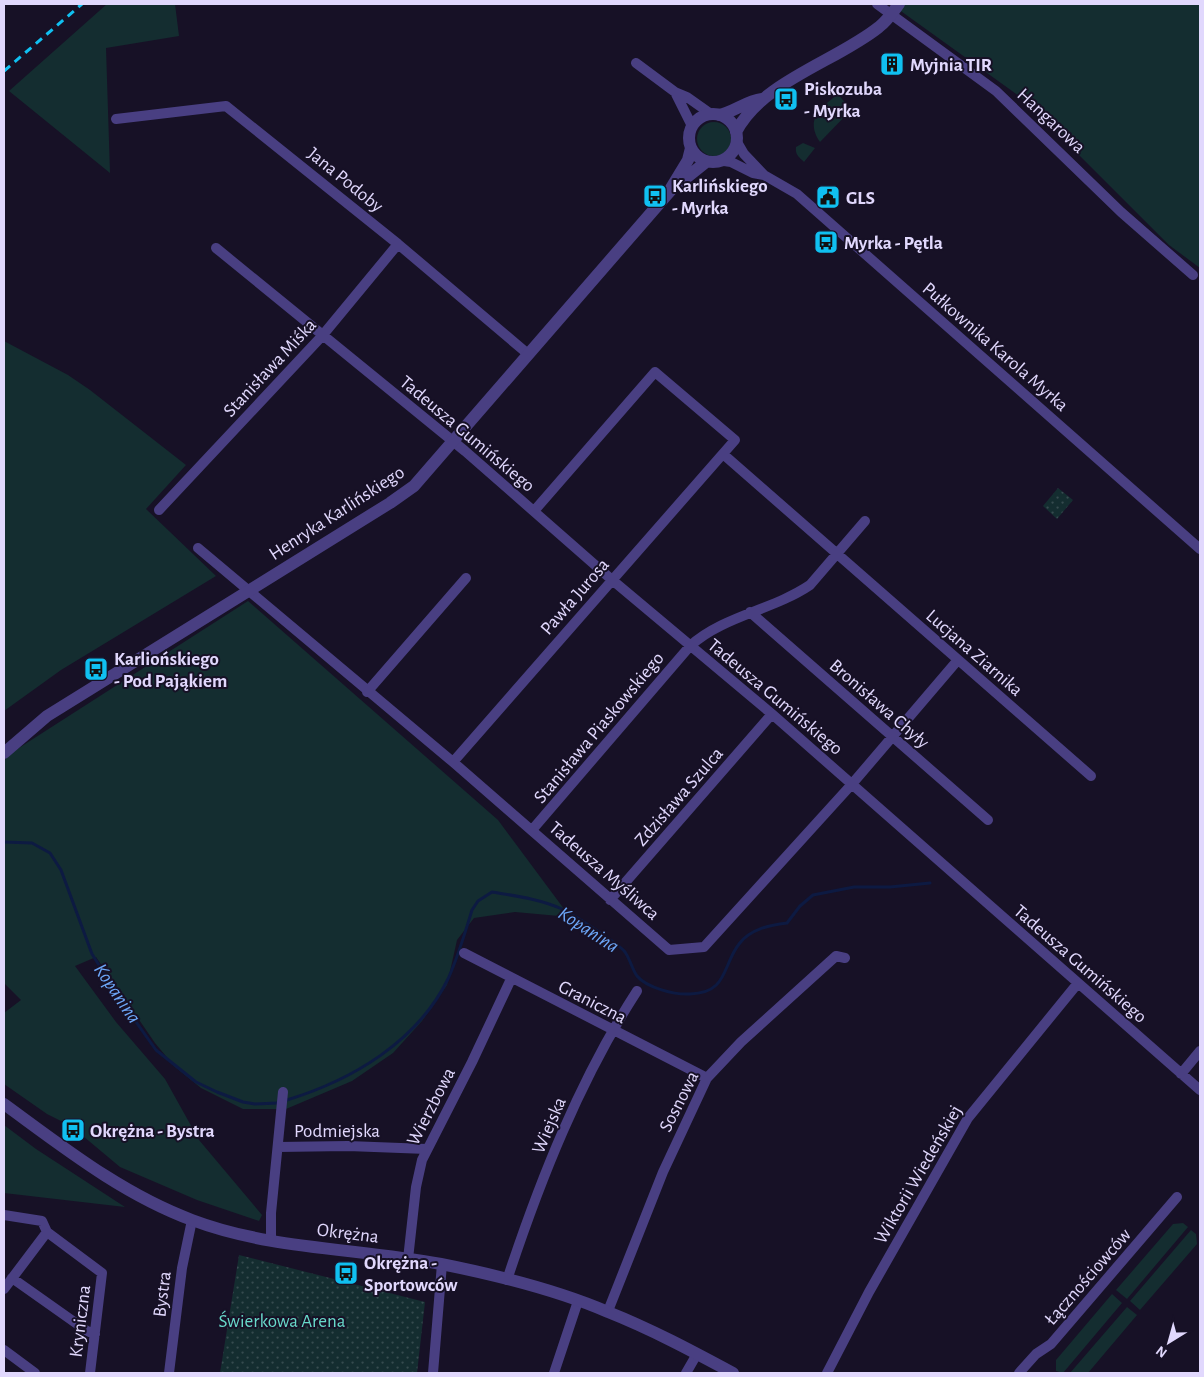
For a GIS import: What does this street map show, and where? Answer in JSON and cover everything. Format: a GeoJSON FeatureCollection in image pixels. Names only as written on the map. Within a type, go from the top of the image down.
{"type":"FeatureCollection","features":[{"type":"Feature","properties":{"kind":"street","name":"Hangarowa"},"geometry":{"type":"LineString","coordinates":[[877,4],[895,9],[996,92],[1121,212],[1193,275]]}},
{"type":"Feature","properties":{"kind":"street"},"geometry":{"type":"LineString","coordinates":[[762,99],[749,102],[733,111],[698,119],[692,126],[689,138],[691,148],[696,156],[706,162],[724,160],[733,153],[743,120],[762,99],[874,31],[895,9]]}},
{"type":"Feature","properties":{"kind":"street"},"geometry":{"type":"LineString","coordinates":[[636,63],[675,92],[731,122],[737,137]]}},
{"type":"Feature","properties":{"kind":"street"},"geometry":{"type":"LineString","coordinates":[[675,92],[692,126]]}},
{"type":"Feature","properties":{"kind":"street","name":"Jana Podoby"},"geometry":{"type":"LineString","coordinates":[[116,119],[226,106],[398,244],[528,354]]}},
{"type":"Feature","properties":{"kind":"street","name":"Pułkownika Karola Myrka"},"geometry":{"type":"LineString","coordinates":[[737,137],[744,154],[764,175],[797,194],[1200,549]]}},
{"type":"Feature","properties":{"kind":"street","name":"Henryka Karlińskiego"},"geometry":{"type":"LineString","coordinates":[[671,190],[688,160],[691,148]]}},
{"type":"Feature","properties":{"kind":"street","name":"Pułkownika Karola Myrka"},"geometry":{"type":"LineString","coordinates":[[724,160],[753,173],[764,175]]}},
{"type":"Feature","properties":{"kind":"street","name":"Henryka Karlińskiego"},"geometry":{"type":"LineString","coordinates":[[4,753],[47,716],[414,486],[671,190],[706,162]]}},
{"type":"Feature","properties":{"kind":"street","name":"Stanisława Miśka"},"geometry":{"type":"LineString","coordinates":[[159,510],[322,336],[398,244]]}},
{"type":"Feature","properties":{"kind":"street","name":"Tadeusza Gumińskiego"},"geometry":{"type":"LineString","coordinates":[[216,248],[453,441],[690,646],[772,714],[1200,1090]]}},
{"type":"Feature","properties":{"kind":"street"},"geometry":{"type":"LineString","coordinates":[[534,511],[655,372],[735,440],[723,454]]}},
{"type":"Feature","properties":{"kind":"street","name":"Lucjana Ziarnika"},"geometry":{"type":"LineString","coordinates":[[723,454],[957,661],[1091,776]]}},
{"type":"Feature","properties":{"kind":"street","name":"Pawła Jurosa"},"geometry":{"type":"LineString","coordinates":[[453,762],[723,454]]}},
{"type":"Feature","properties":{"kind":"street","name":"Stanisława Piaskowskiego"},"geometry":{"type":"LineString","coordinates":[[532,830],[698,638],[750,612],[799,592],[810,585],[865,521]]}},
{"type":"Feature","properties":{"kind":"street","name":"Tadeusza Myśliwca"},"geometry":{"type":"LineString","coordinates":[[198,548],[250,590],[367,692],[453,762],[669,950],[704,947],[852,784],[957,661]]}},
{"type":"Feature","properties":{"kind":"street"},"geometry":{"type":"LineString","coordinates":[[367,692],[466,578]]}},
{"type":"Feature","properties":{"kind":"street","name":"Bronisława Chyły"},"geometry":{"type":"LineString","coordinates":[[750,612],[988,820]]}},
{"type":"Feature","properties":{"kind":"street","name":"Zdzisława Szulca"},"geometry":{"type":"LineString","coordinates":[[610,900],[772,714]]}},
{"type":"Feature","properties":{"kind":"street","name":"Graniczna"},"geometry":{"type":"LineString","coordinates":[[464,953],[511,979],[708,1078]]}},
{"type":"Feature","properties":{"kind":"street","name":"Sosnowa"},"geometry":{"type":"LineString","coordinates":[[608,1312],[663,1172],[708,1078],[741,1042],[836,956],[845,958]]}},
{"type":"Feature","properties":{"kind":"street","name":"Wierzbowa"},"geometry":{"type":"LineString","coordinates":[[408,1259],[416,1186],[422,1160],[472,1062],[511,979]]}},
{"type":"Feature","properties":{"kind":"street","name":"Wiktorii Wiedeńskiej"},"geometry":{"type":"LineString","coordinates":[[827,1373],[870,1292],[968,1118],[1078,983]]}},
{"type":"Feature","properties":{"kind":"street","name":"Wiejska"},"geometry":{"type":"LineString","coordinates":[[507,1280],[522,1232],[566,1124],[612,1030],[637,990]]}},
{"type":"Feature","properties":{"kind":"street"},"geometry":{"type":"LineString","coordinates":[[1181,1074],[1200,1051]]}},
{"type":"Feature","properties":{"kind":"street","name":"Podmiejska"},"geometry":{"type":"LineString","coordinates":[[270,1241],[283,1092]]}},
{"type":"Feature","properties":{"kind":"street","name":"Okrężna"},"geometry":{"type":"LineString","coordinates":[[4,1104],[86,1164],[124,1187],[192,1220],[270,1241],[442,1264],[507,1280],[608,1312],[697,1354],[732,1373]]}},
{"type":"Feature","properties":{"kind":"street","name":"Podmiejska"},"geometry":{"type":"LineString","coordinates":[[278,1147],[348,1146],[427,1149]]}},
{"type":"Feature","properties":{"kind":"street","name":"Łącznościowców"},"geometry":{"type":"LineString","coordinates":[[1019,1373],[1036,1354],[1057,1338],[1177,1197]]}},
{"type":"Feature","properties":{"kind":"street","name":"Kryniczna"},"geometry":{"type":"LineString","coordinates":[[4,1215],[42,1221],[47,1232],[102,1273],[90,1373]]}},
{"type":"Feature","properties":{"kind":"street","name":"Bystra"},"geometry":{"type":"LineString","coordinates":[[169,1373],[182,1268],[192,1220]]}},
{"type":"Feature","properties":{"kind":"street"},"geometry":{"type":"LineString","coordinates":[[4,1289],[47,1232]]}},
{"type":"Feature","properties":{"kind":"street"},"geometry":{"type":"LineString","coordinates":[[432,1373],[442,1264]]}},
{"type":"Feature","properties":{"kind":"street"},"geometry":{"type":"LineString","coordinates":[[12,1278],[87,1331],[95,1334]]}},
{"type":"Feature","properties":{"kind":"street"},"geometry":{"type":"LineString","coordinates":[[554,1373],[578,1301]]}},
{"type":"Feature","properties":{"kind":"street"},"geometry":{"type":"LineString","coordinates":[[4,1350],[35,1373]]}},
{"type":"Feature","properties":{"kind":"street"},"geometry":{"type":"LineString","coordinates":[[686,1373],[697,1354]]}},
{"type":"Feature","properties":{"kind":"green space"},"geometry":{"type":"Polygon","coordinates":[[[107,4],[175,4],[179,36],[106,48],[110,173],[9,91],[107,4]]]}},
{"type":"Feature","properties":{"kind":"green space"},"geometry":{"type":"Polygon","coordinates":[[[891,4],[1200,4],[1200,268],[1169,245],[1022,98],[891,4]]]}},
{"type":"Feature","properties":{"kind":"green space"},"geometry":{"type":"Polygon","coordinates":[[[838,94],[851,110],[820,142],[814,127],[814,120],[821,109],[838,94]]]}},
{"type":"Feature","properties":{"kind":"green space"},"geometry":{"type":"Polygon","coordinates":[[[714,122],[726,127],[731,139],[726,151],[714,156],[702,151],[697,139],[702,127],[714,122]]]}},
{"type":"Feature","properties":{"kind":"green space"},"geometry":{"type":"Polygon","coordinates":[[[803,143],[815,148],[804,162],[796,152],[796,147],[803,143]]]}},
{"type":"Feature","properties":{"kind":"green space"},"geometry":{"type":"Polygon","coordinates":[[[4,341],[68,375],[186,465],[146,509],[216,576],[61,670],[4,711],[4,341]]]}},
{"type":"Feature","properties":{"kind":"green space"},"geometry":{"type":"Polygon","coordinates":[[[1058,488],[1073,500],[1057,519],[1043,506],[1058,488]]]}},
{"type":"Feature","properties":{"kind":"green space"},"geometry":{"type":"Polygon","coordinates":[[[248,601],[498,820],[570,917],[515,912],[474,918],[457,940],[447,985],[422,1021],[393,1053],[352,1081],[286,1109],[243,1109],[201,1088],[175,1067],[155,1043],[96,957],[75,966],[116,1022],[165,1079],[199,1140],[262,1215],[259,1221],[197,1200],[120,1167],[71,1126],[47,1114],[4,1084],[4,1013],[21,1000],[4,983],[4,761],[8,755],[248,601]]]}},
{"type":"Feature","properties":{"kind":"green space"},"geometry":{"type":"Polygon","coordinates":[[[4,1125],[36,1149],[125,1207],[4,1193],[4,1125]]]}},
{"type":"Feature","properties":{"kind":"green space"},"geometry":{"type":"Polygon","coordinates":[[[1183,1223],[1188,1227],[1127,1299],[1116,1290],[1173,1224],[1183,1223]]]}},
{"type":"Feature","properties":{"kind":"green space"},"geometry":{"type":"Polygon","coordinates":[[[1191,1230],[1196,1234],[1197,1244],[1140,1310],[1130,1301],[1191,1230]]]}},
{"type":"Feature","properties":{"kind":"green space","name":"Świerkowa Arena"},"geometry":{"type":"Polygon","coordinates":[[[239,1255],[425,1302],[417,1373],[220,1373],[239,1255]]]}},
{"type":"Feature","properties":{"kind":"green space"},"geometry":{"type":"Polygon","coordinates":[[[1112,1294],[1122,1303],[1063,1373],[1056,1371],[1056,1360],[1112,1294]]]}},
{"type":"Feature","properties":{"kind":"green space"},"geometry":{"type":"Polygon","coordinates":[[[1127,1307],[1137,1315],[1088,1373],[1070,1373],[1127,1307]]]}},
{"type":"Feature","properties":{"kind":"waterway","name":"Kopanina"},"geometry":{"type":"LineString","coordinates":[[4,842],[32,843],[50,853],[61,870],[92,954],[124,1005],[156,1050],[196,1082],[217,1092],[243,1102],[255,1104],[278,1103]]}},
{"type":"Feature","properties":{"kind":"waterway","name":"Kopanina"},"geometry":{"type":"LineString","coordinates":[[287,1100],[335,1082],[358,1070],[401,1040],[419,1022],[435,1001],[448,979],[472,910],[478,901],[492,892],[537,900],[562,909],[595,929],[621,948],[627,955],[637,976],[647,984],[662,990],[690,994],[711,989],[718,984],[734,952],[744,939],[755,931],[787,923],[800,906],[813,895],[854,887],[890,887],[930,883]]}},
{"type":"Feature","properties":{"kind":"railway"},"geometry":{"type":"LineString","coordinates":[[4,71],[82,4]]}},
{"type":"Feature","properties":{"kind":"place","name":"Myjnia TIR"},"geometry":{"type":"Point","coordinates":[892,64]}},
{"type":"Feature","properties":{"kind":"place","name":"Piskozuba - Myrka"},"geometry":{"type":"Point","coordinates":[786,99]}},
{"type":"Feature","properties":{"kind":"place","name":"Karlińskiego - Myrka"},"geometry":{"type":"Point","coordinates":[655,196]}},
{"type":"Feature","properties":{"kind":"place","name":"GLS"},"geometry":{"type":"Point","coordinates":[828,197]}},
{"type":"Feature","properties":{"kind":"place","name":"Myrka - Pętla"},"geometry":{"type":"Point","coordinates":[826,242]}},
{"type":"Feature","properties":{"kind":"place","name":"Karliońskiego - Pod Pająkiem"},"geometry":{"type":"Point","coordinates":[96,669]}},
{"type":"Feature","properties":{"kind":"place","name":"Okrężna - Bystra"},"geometry":{"type":"Point","coordinates":[73,1130]}},
{"type":"Feature","properties":{"kind":"place","name":"Okrężna - Sportowców"},"geometry":{"type":"Point","coordinates":[346,1273]}}]}
